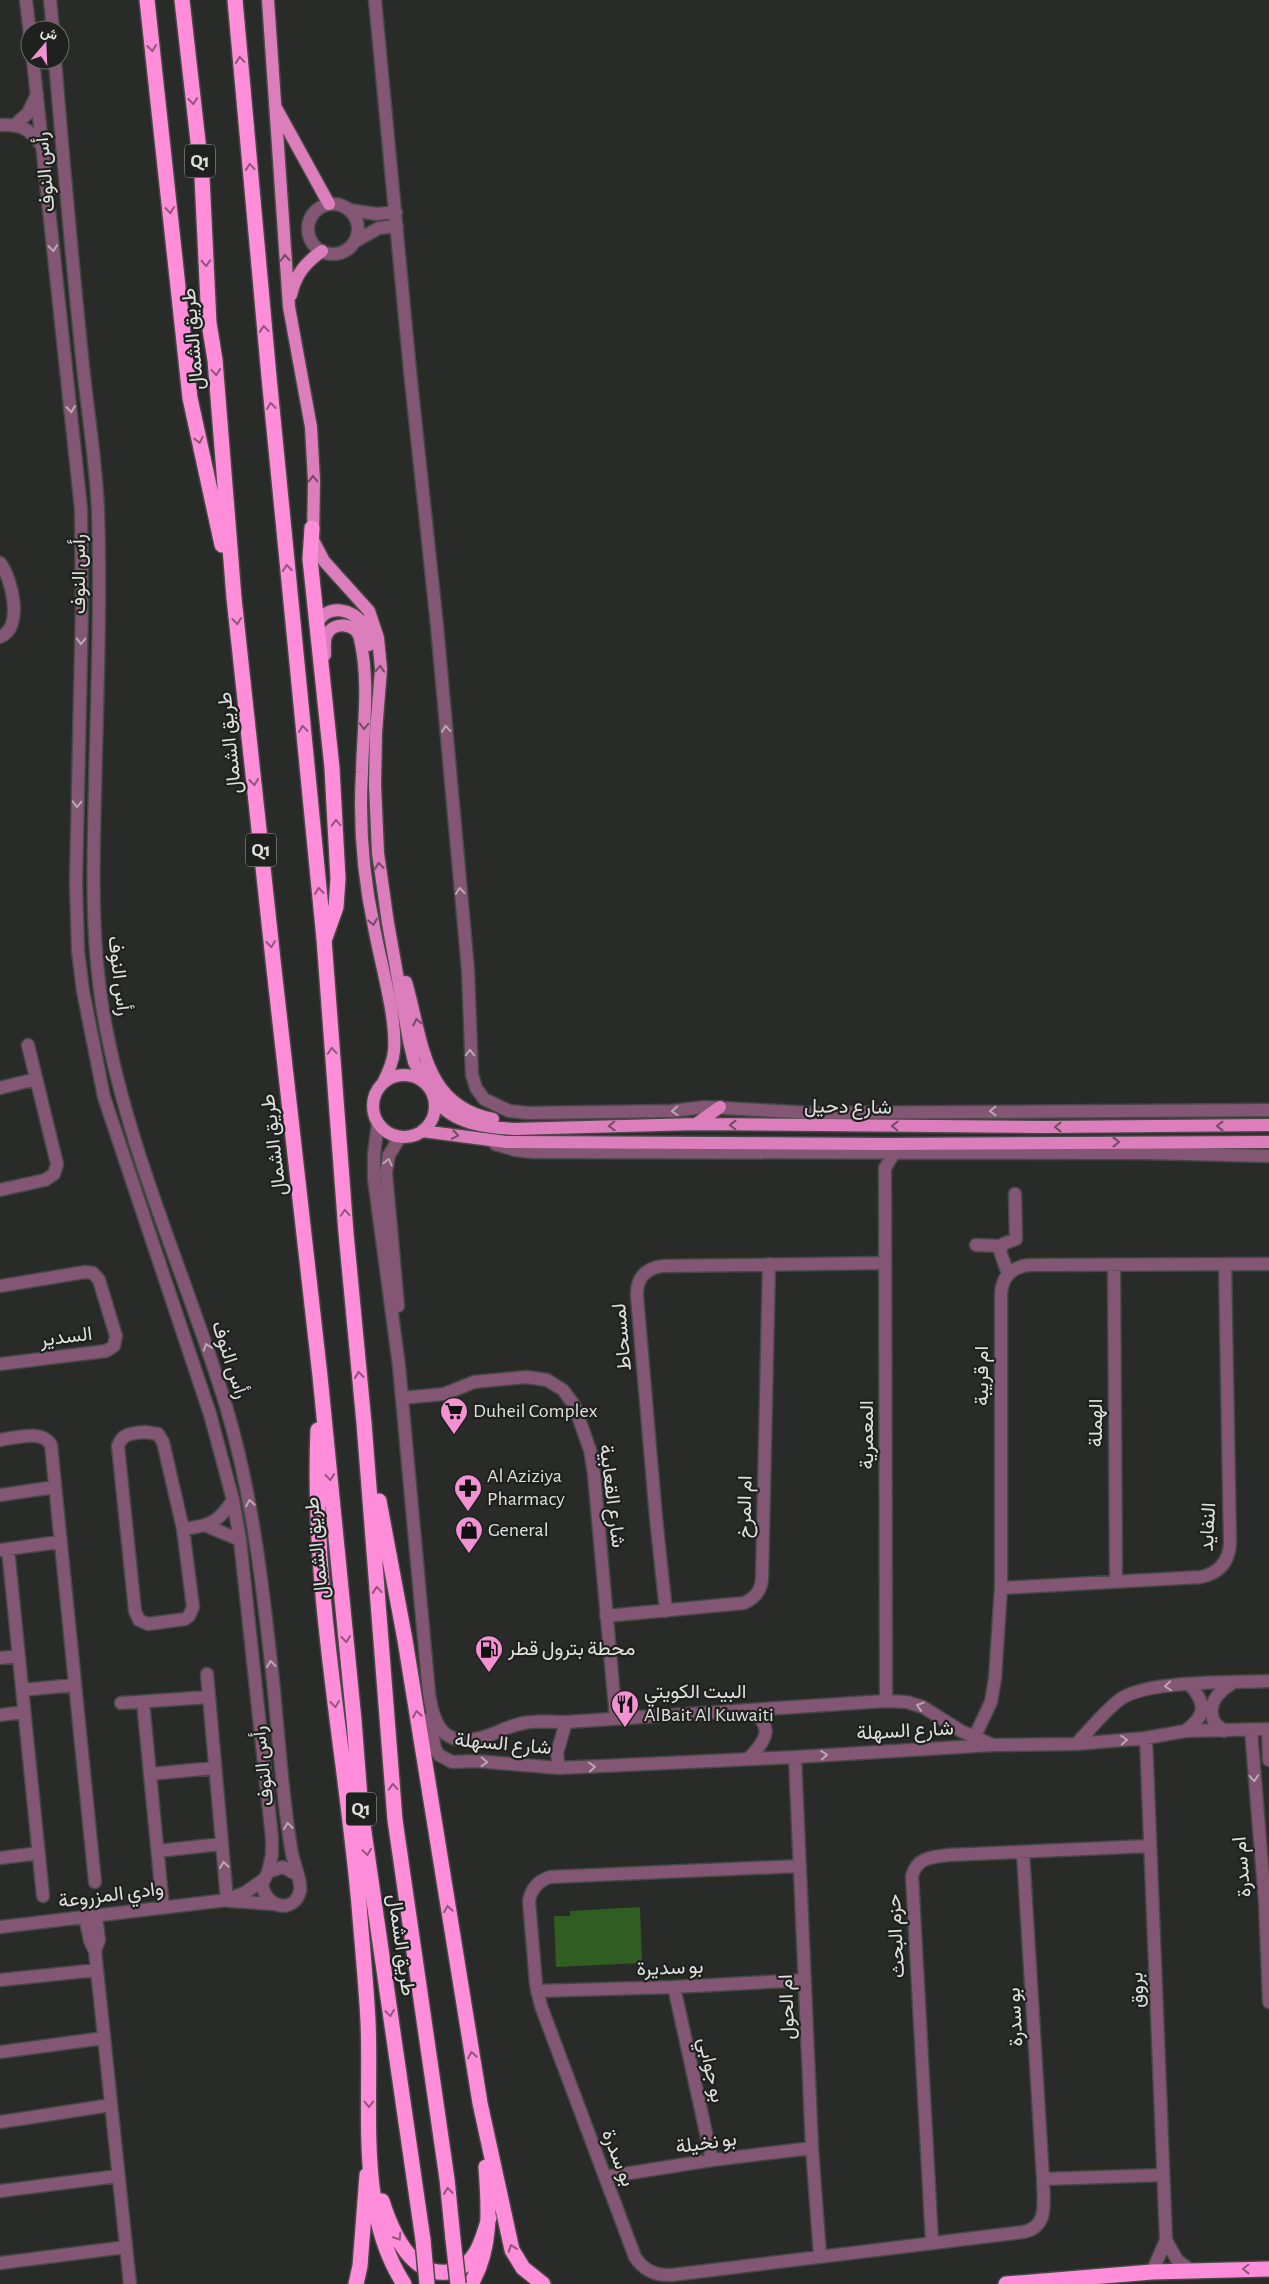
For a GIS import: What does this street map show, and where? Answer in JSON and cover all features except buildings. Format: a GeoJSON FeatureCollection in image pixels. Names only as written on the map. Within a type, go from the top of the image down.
{"type":"FeatureCollection","features":[{"type":"Feature","properties":{"kind":"highway"},"geometry":{"type":"LineString","coordinates":[[147,0],[190,398],[234,598]]}},
{"type":"Feature","properties":{"kind":"highway","name":"طريق الشمال"},"geometry":{"type":"LineString","coordinates":[[182,0],[202,177],[209,323],[216,369],[234,598],[320,1376],[354,1720],[361,1811],[427,2284]]}},
{"type":"Feature","properties":{"kind":"highway","name":"طريق الشمال"},"geometry":{"type":"LineString","coordinates":[[235,0],[268,377],[324,940],[346,1233],[364,1423],[395,1820],[447,2179],[458,2284]]}},
{"type":"Feature","properties":{"kind":"highway"},"geometry":{"type":"LineString","coordinates":[[312,528],[310,551],[335,806],[338,889],[334,916],[324,940]]}},
{"type":"Feature","properties":{"kind":"highway"},"geometry":{"type":"LineString","coordinates":[[320,1376],[316,1470],[322,1578],[360,1919],[368,2022],[370,2158],[383,2242],[393,2266],[404,2284]]}},
{"type":"Feature","properties":{"kind":"highway"},"geometry":{"type":"LineString","coordinates":[[364,1423],[405,1640],[480,2103],[512,2250],[523,2268],[543,2284]]}},
{"type":"Feature","properties":{"kind":"highway"},"geometry":{"type":"LineString","coordinates":[[472,2284],[482,2262],[489,2218],[480,2103]]}},
{"type":"Feature","properties":{"kind":"highway"},"geometry":{"type":"LineString","coordinates":[[370,2158],[393,2229],[411,2256],[429,2270],[451,2271],[458,2269],[470,2260],[479,2248],[489,2218]]}},
{"type":"Feature","properties":{"kind":"highway"},"geometry":{"type":"LineString","coordinates":[[356,2284],[360,2266],[364,2199],[370,2158]]}},
{"type":"Feature","properties":{"kind":"highway"},"geometry":{"type":"LineString","coordinates":[[1006,2284],[1152,2272],[1269,2269]]}},
{"type":"Feature","properties":{"kind":"main road"},"geometry":{"type":"LineString","coordinates":[[268,0],[289,307],[311,427],[314,481],[312,528],[315,546],[320,556],[365,605],[373,618],[378,638],[381,668],[376,732],[375,808],[380,875],[412,1052],[424,1082],[435,1099],[433,1117],[422,1131],[408,1137],[392,1134],[378,1123],[374,1115],[374,1098],[392,1063],[394,1042],[362,849],[361,797],[366,690],[360,636],[352,627],[340,625],[330,630],[325,641],[326,674],[324,692]]}},
{"type":"Feature","properties":{"kind":"main road"},"geometry":{"type":"LineString","coordinates":[[274,105],[329,204]]}},
{"type":"Feature","properties":{"kind":"main road"},"geometry":{"type":"LineString","coordinates":[[289,307],[294,282],[300,270],[322,251]]}},
{"type":"Feature","properties":{"kind":"main road"},"geometry":{"type":"LineString","coordinates":[[317,624],[321,616],[334,610],[351,614],[360,621],[366,631],[369,647],[369,678],[366,690]]}},
{"type":"Feature","properties":{"kind":"main road"},"geometry":{"type":"LineString","coordinates":[[388,923],[408,989],[427,1063],[441,1090],[448,1099],[466,1110],[486,1118],[544,1123],[564,1128]]}},
{"type":"Feature","properties":{"kind":"main road"},"geometry":{"type":"LineString","coordinates":[[383,1083],[399,1075],[417,1077],[424,1082]]}},
{"type":"Feature","properties":{"kind":"main road","name":"شارع دحيل"},"geometry":{"type":"LineString","coordinates":[[435,1099],[453,1117],[474,1124],[514,1129],[696,1124],[1025,1127],[1269,1126]]}},
{"type":"Feature","properties":{"kind":"main road"},"geometry":{"type":"LineString","coordinates":[[696,1124],[720,1107]]}},
{"type":"Feature","properties":{"kind":"main road","name":"شارع دحيل"},"geometry":{"type":"LineString","coordinates":[[422,1131],[487,1141],[884,1144],[1269,1142]]}},
{"type":"Feature","properties":{"kind":"main road"},"geometry":{"type":"LineString","coordinates":[[1186,1142],[1269,1150]]}},
{"type":"Feature","properties":{"kind":"main road"},"geometry":{"type":"LineString","coordinates":[[700,1143],[724,1152]]}},
{"type":"Feature","properties":{"kind":"street"},"geometry":{"type":"LineString","coordinates":[[26,0],[28,20]]}},
{"type":"Feature","properties":{"kind":"street"},"geometry":{"type":"LineString","coordinates":[[50,0],[52,20]]}},
{"type":"Feature","properties":{"kind":"street"},"geometry":{"type":"LineString","coordinates":[[375,0],[398,226],[379,228],[354,242],[340,253],[322,251],[311,240],[308,225],[315,211],[329,204],[336,204],[349,210],[377,214],[396,212]]}},
{"type":"Feature","properties":{"kind":"street","name":"رأس النوف"},"geometry":{"type":"LineString","coordinates":[[34,70],[81,509],[82,616],[76,883],[78,950],[83,991],[104,1097],[202,1388],[233,1500],[240,1540],[272,1838],[272,1855],[266,1876]]}},
{"type":"Feature","properties":{"kind":"street","name":"رأس النوف"},"geometry":{"type":"LineString","coordinates":[[56,70],[65,185],[98,508],[99,606],[93,883],[100,988],[121,1093],[227,1409],[249,1498],[265,1608],[287,1825],[296,1874]]}},
{"type":"Feature","properties":{"kind":"street"},"geometry":{"type":"LineString","coordinates":[[16,124],[28,113],[37,94]]}},
{"type":"Feature","properties":{"kind":"street"},"geometry":{"type":"LineString","coordinates":[[0,125],[16,124],[35,137],[42,146]]}},
{"type":"Feature","properties":{"kind":"street"},"geometry":{"type":"LineString","coordinates":[[349,210],[357,221],[357,236],[354,242]]}},
{"type":"Feature","properties":{"kind":"street","name":"شارع دحيل"},"geometry":{"type":"LineString","coordinates":[[398,226],[410,371],[439,644],[468,970],[470,1060],[476,1088],[484,1099],[508,1111],[528,1112],[671,1111],[720,1107],[756,1111],[814,1113],[1269,1110]]}},
{"type":"Feature","properties":{"kind":"street"},"geometry":{"type":"LineString","coordinates":[[0,562],[8,579],[15,619],[8,633],[0,637]]}},
{"type":"Feature","properties":{"kind":"street"},"geometry":{"type":"LineString","coordinates":[[0,1190],[45,1180],[54,1174],[57,1164],[28,1045]]}},
{"type":"Feature","properties":{"kind":"street"},"geometry":{"type":"LineString","coordinates":[[0,1088],[36,1080]]}},
{"type":"Feature","properties":{"kind":"street"},"geometry":{"type":"LineString","coordinates":[[378,1123],[374,1154],[374,1179],[399,1366],[431,1711]]}},
{"type":"Feature","properties":{"kind":"street"},"geometry":{"type":"LineString","coordinates":[[399,1366],[398,1310],[386,1173],[389,1155],[400,1137]]}},
{"type":"Feature","properties":{"kind":"street","name":"شارع دحيل"},"geometry":{"type":"LineString","coordinates":[[487,1141],[515,1150],[533,1152],[1147,1152],[1269,1156]]}},
{"type":"Feature","properties":{"kind":"street"},"geometry":{"type":"LineString","coordinates":[[876,1153],[885,1168],[894,1153]]}},
{"type":"Feature","properties":{"kind":"street","name":"المعمرية"},"geometry":{"type":"LineString","coordinates":[[885,1168],[886,1701]]}},
{"type":"Feature","properties":{"kind":"street"},"geometry":{"type":"LineString","coordinates":[[976,1245],[1001,1246],[1016,1239],[1015,1194]]}},
{"type":"Feature","properties":{"kind":"street"},"geometry":{"type":"LineString","coordinates":[[1001,1246],[1000,1253],[1008,1274],[1014,1269],[1029,1265],[1269,1264]]}},
{"type":"Feature","properties":{"kind":"street","name":"لمسحاط"},"geometry":{"type":"LineString","coordinates":[[666,1611],[637,1296],[639,1281],[643,1274],[656,1267],[884,1263]]}},
{"type":"Feature","properties":{"kind":"street","name":"ام المرخ"},"geometry":{"type":"LineString","coordinates":[[606,1616],[744,1603],[754,1597],[762,1584],[768,1264]]}},
{"type":"Feature","properties":{"kind":"street","name":"النفايد"},"geometry":{"type":"LineString","coordinates":[[1000,1588],[1209,1575],[1216,1572],[1227,1559],[1230,1543],[1225,1264]]}},
{"type":"Feature","properties":{"kind":"street","name":"الهملة"},"geometry":{"type":"LineString","coordinates":[[1114,1265],[1116,1582]]}},
{"type":"Feature","properties":{"kind":"street","name":"السدير"},"geometry":{"type":"LineString","coordinates":[[0,1286],[85,1272],[93,1274],[99,1280],[116,1336],[114,1346],[106,1351],[0,1364]]}},
{"type":"Feature","properties":{"kind":"street","name":"ام قريبة"},"geometry":{"type":"LineString","coordinates":[[974,1738],[994,1695],[1000,1588],[1001,1294],[1004,1280],[1008,1274]]}},
{"type":"Feature","properties":{"kind":"street","name":"شارع القعابية"},"geometry":{"type":"LineString","coordinates":[[402,1398],[438,1395],[474,1382],[526,1377],[547,1380],[563,1390],[574,1405],[592,1461],[616,1719]]}},
{"type":"Feature","properties":{"kind":"street"},"geometry":{"type":"LineString","coordinates":[[150,1431],[161,1438],[183,1529],[193,1602],[192,1612],[180,1621],[144,1622],[136,1616],[135,1611],[119,1451],[120,1441],[126,1434],[150,1431]]}},
{"type":"Feature","properties":{"kind":"street"},"geometry":{"type":"LineString","coordinates":[[0,1440],[37,1436],[46,1438],[51,1445],[59,1542],[95,1882]]}},
{"type":"Feature","properties":{"kind":"street"},"geometry":{"type":"LineString","coordinates":[[0,1495],[55,1487]]}},
{"type":"Feature","properties":{"kind":"street"},"geometry":{"type":"LineString","coordinates":[[183,1529],[207,1526],[218,1519],[233,1500]]}},
{"type":"Feature","properties":{"kind":"street"},"geometry":{"type":"LineString","coordinates":[[207,1526],[240,1540]]}},
{"type":"Feature","properties":{"kind":"street"},"geometry":{"type":"LineString","coordinates":[[43,1896],[18,1656],[6,1603],[4,1550],[59,1542]]}},
{"type":"Feature","properties":{"kind":"street"},"geometry":{"type":"LineString","coordinates":[[0,1658],[18,1656]]}},
{"type":"Feature","properties":{"kind":"street"},"geometry":{"type":"LineString","coordinates":[[207,1674],[227,1900]]}},
{"type":"Feature","properties":{"kind":"street"},"geometry":{"type":"LineString","coordinates":[[1076,1744],[1121,1698],[1142,1689],[1269,1681]]}},
{"type":"Feature","properties":{"kind":"street"},"geometry":{"type":"LineString","coordinates":[[1224,1731],[1214,1722],[1212,1706],[1219,1693],[1234,1682]]}},
{"type":"Feature","properties":{"kind":"street"},"geometry":{"type":"LineString","coordinates":[[22,1690],[74,1685]]}},
{"type":"Feature","properties":{"kind":"street"},"geometry":{"type":"LineString","coordinates":[[1185,1731],[1198,1720],[1203,1708],[1198,1693],[1190,1685]]}},
{"type":"Feature","properties":{"kind":"street"},"geometry":{"type":"LineString","coordinates":[[121,1703],[208,1697]]}},
{"type":"Feature","properties":{"kind":"street","name":"شارع السهلة"},"geometry":{"type":"LineString","coordinates":[[431,1711],[438,1728],[444,1734],[462,1739],[479,1738],[525,1722],[566,1722],[886,1701],[907,1702],[923,1707],[974,1738],[993,1745]]}},
{"type":"Feature","properties":{"kind":"street"},"geometry":{"type":"LineString","coordinates":[[143,1702],[163,1908]]}},
{"type":"Feature","properties":{"kind":"street"},"geometry":{"type":"LineString","coordinates":[[749,1710],[762,1718],[766,1728],[763,1742],[749,1758]]}},
{"type":"Feature","properties":{"kind":"street","name":"شارع السهلة"},"geometry":{"type":"LineString","coordinates":[[431,1711],[432,1742],[435,1749],[445,1759],[459,1763],[493,1762],[559,1768],[993,1745],[1076,1744],[1146,1738],[1185,1731],[1269,1729]]}},
{"type":"Feature","properties":{"kind":"street"},"geometry":{"type":"LineString","coordinates":[[0,1715],[24,1712]]}},
{"type":"Feature","properties":{"kind":"street"},"geometry":{"type":"LineString","coordinates":[[559,1768],[557,1752],[566,1722]]}},
{"type":"Feature","properties":{"kind":"street"},"geometry":{"type":"LineString","coordinates":[[1269,1729],[1269,1760]]}},
{"type":"Feature","properties":{"kind":"street","name":"ام سدرة"},"geometry":{"type":"LineString","coordinates":[[1251,1730],[1263,1830],[1269,2002]]}},
{"type":"Feature","properties":{"kind":"street","name":"بروق"},"geometry":{"type":"LineString","coordinates":[[1146,1738],[1166,2240],[1177,2260],[1190,2270]]}},
{"type":"Feature","properties":{"kind":"street","name":"ام الحول"},"geometry":{"type":"LineString","coordinates":[[794,1757],[812,2148],[820,2256]]}},
{"type":"Feature","properties":{"kind":"street"},"geometry":{"type":"LineString","coordinates":[[150,1774],[214,1768]]}},
{"type":"Feature","properties":{"kind":"street"},"geometry":{"type":"LineString","coordinates":[[158,1852],[221,1844]]}},
{"type":"Feature","properties":{"kind":"street","name":"حزم البحث"},"geometry":{"type":"LineString","coordinates":[[932,2242],[912,1876],[917,1864],[930,1857],[1150,1846]]}},
{"type":"Feature","properties":{"kind":"street","name":"بو سدرة"},"geometry":{"type":"LineString","coordinates":[[800,1866],[550,1877],[542,1880],[530,1894],[529,1901],[537,1991],[543,2013],[636,2256],[644,2268],[657,2274],[672,2275],[1023,2232],[1034,2228],[1043,2215],[1042,2179],[1023,1852]]}},
{"type":"Feature","properties":{"kind":"street"},"geometry":{"type":"LineString","coordinates":[[0,1858],[39,1853]]}},
{"type":"Feature","properties":{"kind":"street"},"geometry":{"type":"LineString","coordinates":[[282,1867],[296,1874],[300,1887],[296,1898],[286,1905],[272,1904],[263,1894],[266,1876],[282,1867]]}},
{"type":"Feature","properties":{"kind":"street","name":"وادي المزروعة"},"geometry":{"type":"LineString","coordinates":[[227,1900],[246,1892],[266,1876]]}},
{"type":"Feature","properties":{"kind":"street","name":"وادي المزروعة"},"geometry":{"type":"LineString","coordinates":[[0,1927],[227,1900],[272,1904]]}},
{"type":"Feature","properties":{"kind":"street"},"geometry":{"type":"LineString","coordinates":[[91,1917],[99,1940],[95,1951],[130,2284]]}},
{"type":"Feature","properties":{"kind":"street"},"geometry":{"type":"LineString","coordinates":[[0,1980],[97,1970]]}},
{"type":"Feature","properties":{"kind":"street","name":"بو سديرة"},"geometry":{"type":"LineString","coordinates":[[537,1991],[674,1987],[805,1980]]}},
{"type":"Feature","properties":{"kind":"street","name":"بو جوابي"},"geometry":{"type":"LineString","coordinates":[[674,1987],[712,2160]]}},
{"type":"Feature","properties":{"kind":"street"},"geometry":{"type":"LineString","coordinates":[[0,2052],[104,2038]]}},
{"type":"Feature","properties":{"kind":"street"},"geometry":{"type":"LineString","coordinates":[[0,2122],[111,2105]]}},
{"type":"Feature","properties":{"kind":"street","name":"بو نخيلة"},"geometry":{"type":"LineString","coordinates":[[605,2177],[712,2160],[812,2148]]}},
{"type":"Feature","properties":{"kind":"street"},"geometry":{"type":"LineString","coordinates":[[1042,2179],[1163,2175]]}},
{"type":"Feature","properties":{"kind":"street"},"geometry":{"type":"LineString","coordinates":[[0,2190],[118,2176]]}},
{"type":"Feature","properties":{"kind":"street","name":"بروق"},"geometry":{"type":"LineString","coordinates":[[1152,2272],[1166,2240]]}},
{"type":"Feature","properties":{"kind":"street"},"geometry":{"type":"LineString","coordinates":[[0,2263],[126,2248]]}},
{"type":"Feature","properties":{"kind":"green space"},"geometry":{"type":"Polygon","coordinates":[[[640,1907],[642,1963],[556,1967],[554,1916],[570,1916],[570,1911],[640,1907]]]}},
{"type":"Feature","properties":{"kind":"place","name":"Duheil Complex"},"geometry":{"type":"Point","coordinates":[454,1435]}},
{"type":"Feature","properties":{"kind":"place","name":"Al Aziziya Pharmacy"},"geometry":{"type":"Point","coordinates":[468,1512]}},
{"type":"Feature","properties":{"kind":"place","name":"General"},"geometry":{"type":"Point","coordinates":[469,1554]}},
{"type":"Feature","properties":{"kind":"place","name":"محطة بترول قطر"},"geometry":{"type":"Point","coordinates":[489,1673]}},
{"type":"Feature","properties":{"kind":"place","name":"البيت الكويتي AlBait Al Kuwaiti"},"geometry":{"type":"Point","coordinates":[625,1728]}}]}
